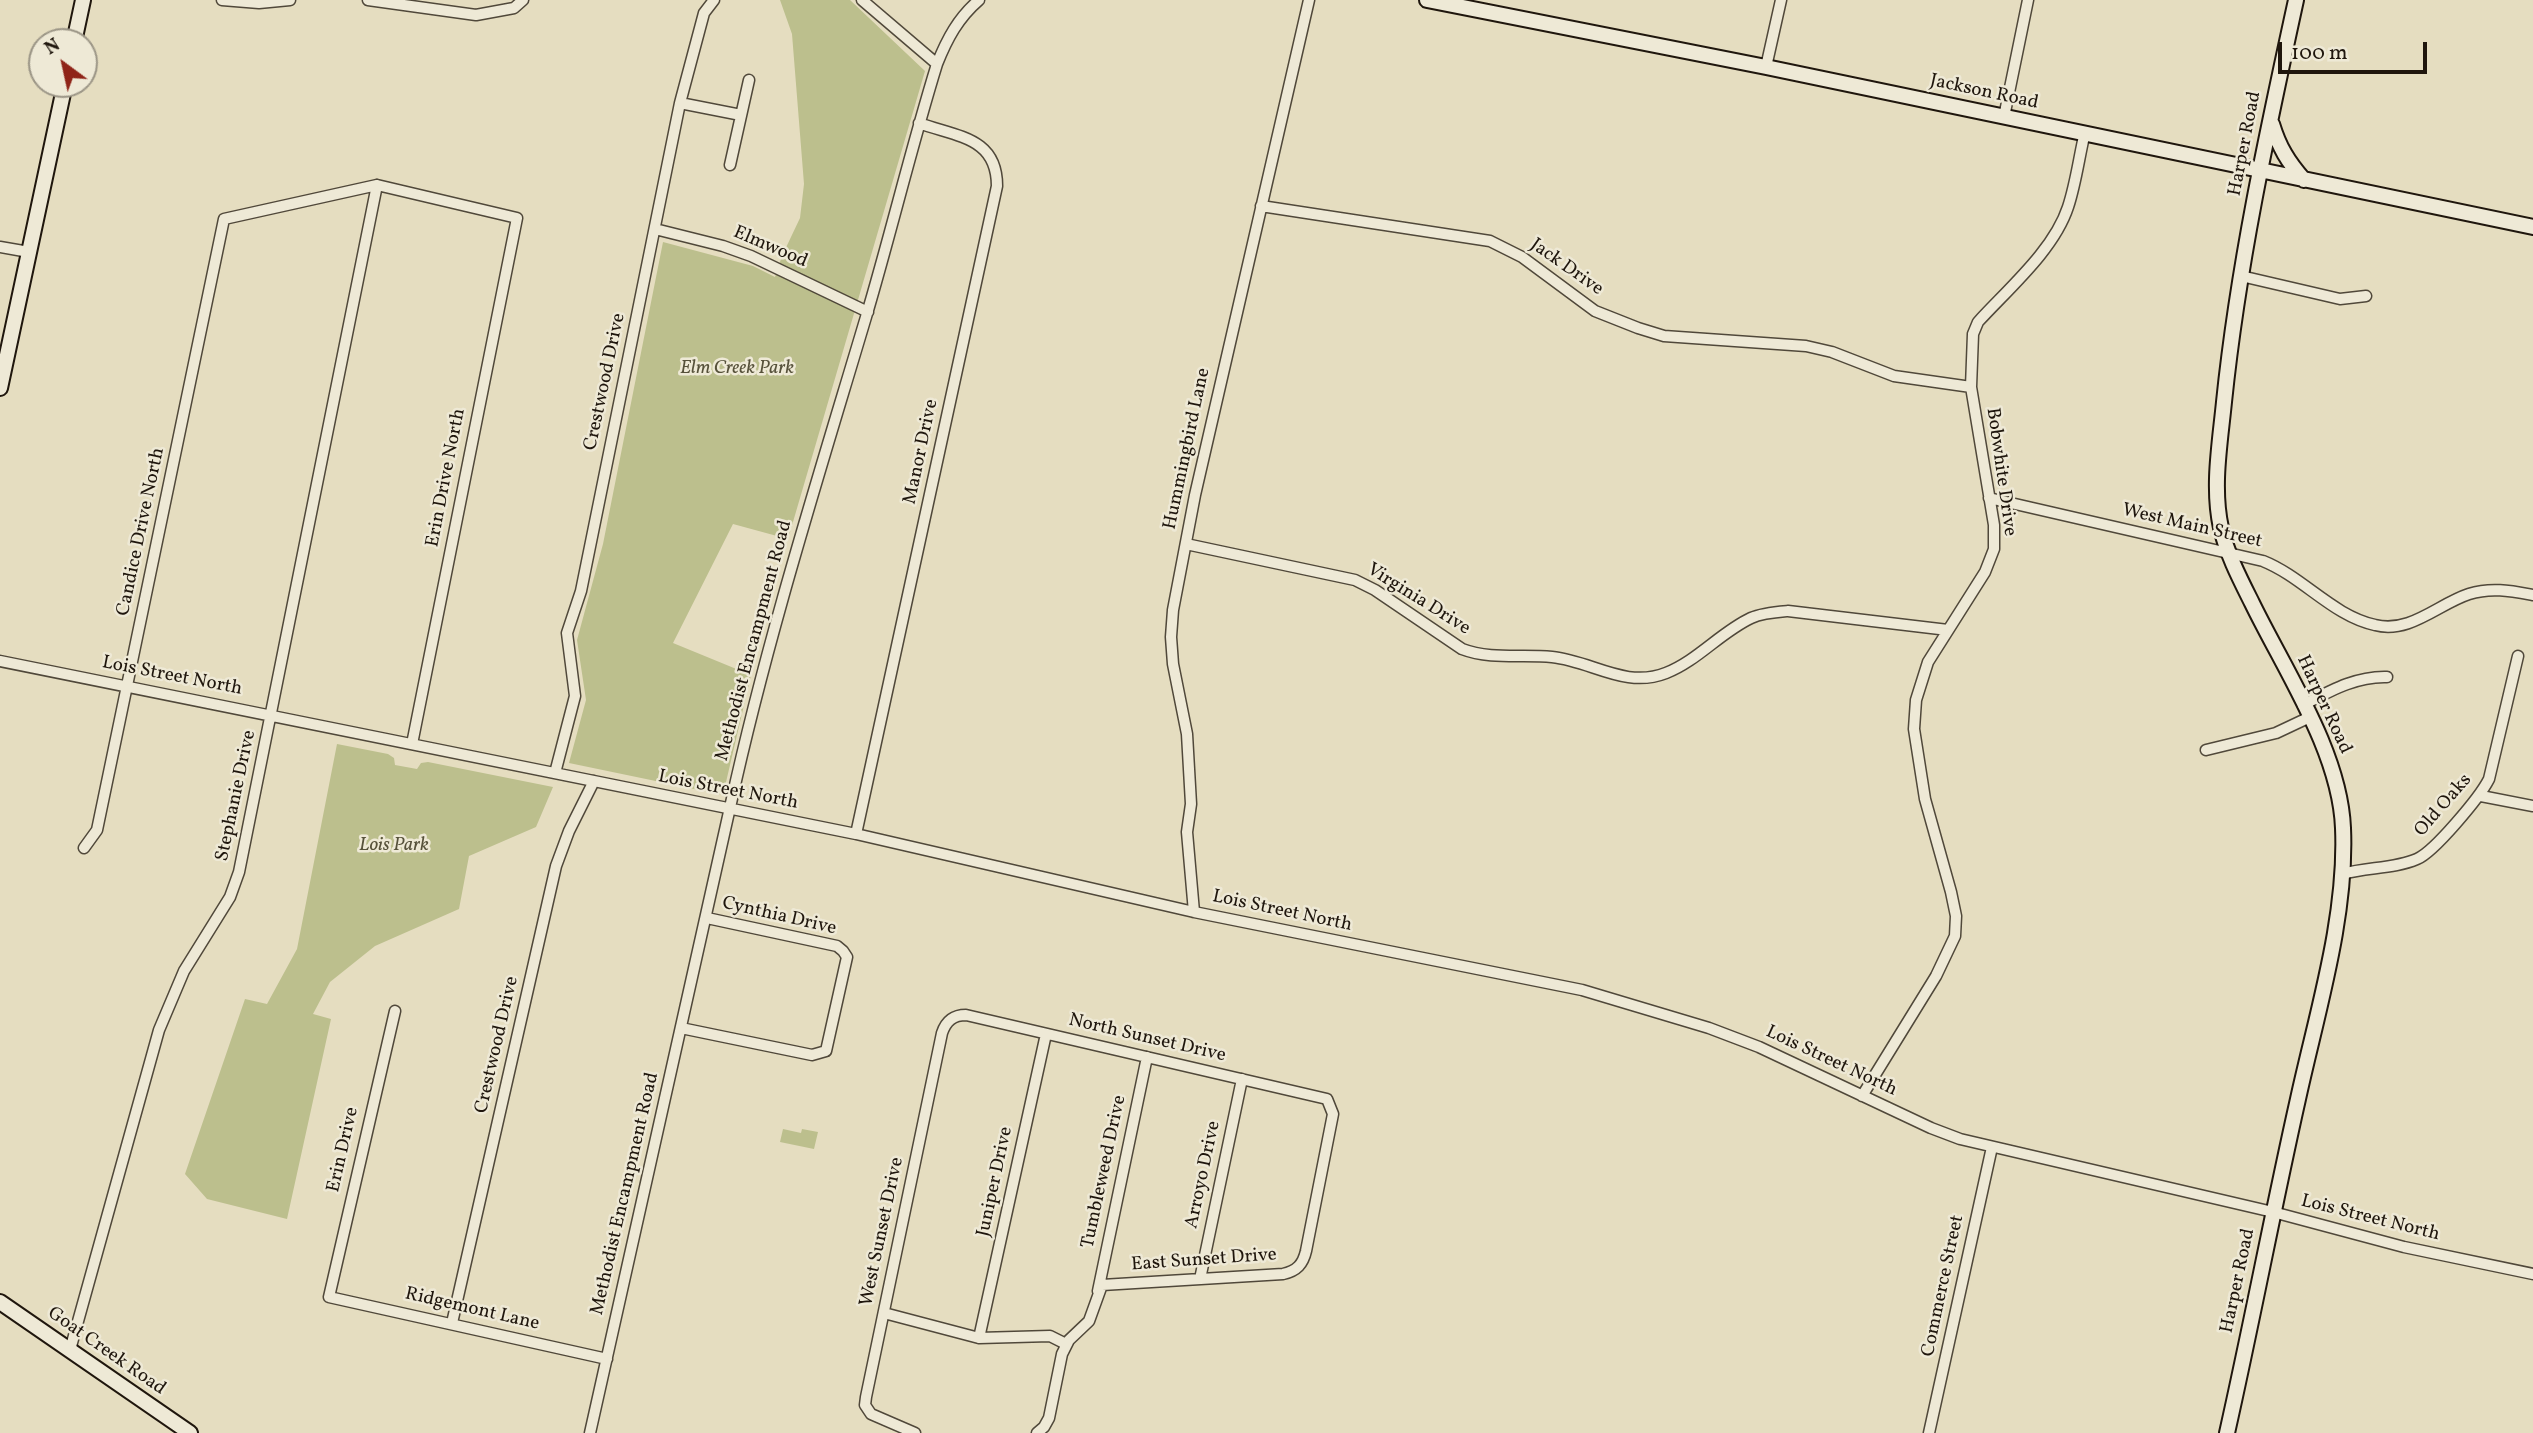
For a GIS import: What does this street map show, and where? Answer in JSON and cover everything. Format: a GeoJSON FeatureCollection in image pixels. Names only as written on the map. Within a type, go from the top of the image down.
{"type":"FeatureCollection","features":[{"type":"Feature","properties":{"kind":"main road"},"geometry":{"type":"LineString","coordinates":[[77,28],[83,0]]}},
{"type":"Feature","properties":{"kind":"main road","name":"Jackson Road"},"geometry":{"type":"LineString","coordinates":[[1427,0],[2085,132],[2533,227]]}},
{"type":"Feature","properties":{"kind":"main road","name":"Harper Road"},"geometry":{"type":"LineString","coordinates":[[2227,1433],[2336,928],[2343,874],[2342,808],[2323,744],[2229,553],[2221,528],[2217,487],[2229,351],[2241,276],[2270,118],[2296,0]]}},
{"type":"Feature","properties":{"kind":"main road"},"geometry":{"type":"LineString","coordinates":[[0,388],[62,98]]}},
{"type":"Feature","properties":{"kind":"main road"},"geometry":{"type":"LineString","coordinates":[[2270,118],[2278,145],[2290,165],[2304,180]]}},
{"type":"Feature","properties":{"kind":"main road","name":"Goat Creek Road"},"geometry":{"type":"LineString","coordinates":[[0,1302],[190,1433]]}},
{"type":"Feature","properties":{"kind":"street"},"geometry":{"type":"LineString","coordinates":[[222,0],[259,3],[290,0]]}},
{"type":"Feature","properties":{"kind":"street"},"geometry":{"type":"LineString","coordinates":[[368,0],[476,15],[514,8],[523,0]]}},
{"type":"Feature","properties":{"kind":"street","name":"Crestwood Drive"},"geometry":{"type":"LineString","coordinates":[[555,773],[575,696],[567,633],[581,591],[680,103],[704,13],[714,0]]}},
{"type":"Feature","properties":{"kind":"street"},"geometry":{"type":"LineString","coordinates":[[862,0],[937,64]]}},
{"type":"Feature","properties":{"kind":"street","name":"Methodist Encampment Road"},"geometry":{"type":"LineString","coordinates":[[590,1433],[730,810],[763,675],[937,64],[947,38],[964,13],[979,0]]}},
{"type":"Feature","properties":{"kind":"street","name":"Hummingbird Lane"},"geometry":{"type":"LineString","coordinates":[[1194,912],[1187,832],[1191,804],[1187,734],[1173,664],[1173,610],[1309,0]]}},
{"type":"Feature","properties":{"kind":"street"},"geometry":{"type":"LineString","coordinates":[[1766,67],[1781,0]]}},
{"type":"Feature","properties":{"kind":"street"},"geometry":{"type":"LineString","coordinates":[[2004,117],[2028,0]]}},
{"type":"Feature","properties":{"kind":"street"},"geometry":{"type":"LineString","coordinates":[[730,165],[749,80]]}},
{"type":"Feature","properties":{"kind":"street"},"geometry":{"type":"LineString","coordinates":[[680,103],[741,115]]}},
{"type":"Feature","properties":{"kind":"street","name":"Manor Drive"},"geometry":{"type":"LineString","coordinates":[[856,834],[997,186],[996,169],[990,153],[976,143],[919,123]]}},
{"type":"Feature","properties":{"kind":"street","name":"Bobwhite Drive"},"geometry":{"type":"LineString","coordinates":[[1862,1096],[1936,976],[1955,936],[1956,916],[1924,799],[1914,729],[1916,699],[1928,662],[1985,572],[1994,549],[1994,524],[1971,387],[1973,334],[1978,322],[2058,230],[2069,206],[2085,132]]}},
{"type":"Feature","properties":{"kind":"street","name":"Erin Drive North"},"geometry":{"type":"LineString","coordinates":[[377,185],[517,218],[412,744]]}},
{"type":"Feature","properties":{"kind":"street","name":"Candice Drive North"},"geometry":{"type":"LineString","coordinates":[[85,848],[97,830],[224,219],[377,185]]}},
{"type":"Feature","properties":{"kind":"street","name":"Stephanie Drive"},"geometry":{"type":"LineString","coordinates":[[70,1350],[159,1030],[184,971],[230,897],[239,872],[377,185]]}},
{"type":"Feature","properties":{"kind":"street","name":"Jack Drive"},"geometry":{"type":"LineString","coordinates":[[1261,206],[1490,241],[1522,257],[1595,311],[1664,336],[1806,346],[1832,352],[1894,376],[1971,387]]}},
{"type":"Feature","properties":{"kind":"street","name":"Elmwood"},"geometry":{"type":"LineString","coordinates":[[655,229],[751,256],[868,312]]}},
{"type":"Feature","properties":{"kind":"street"},"geometry":{"type":"LineString","coordinates":[[0,247],[29,252]]}},
{"type":"Feature","properties":{"kind":"street"},"geometry":{"type":"LineString","coordinates":[[2241,276],[2340,299],[2366,296]]}},
{"type":"Feature","properties":{"kind":"street","name":"West Main Street"},"geometry":{"type":"LineString","coordinates":[[1989,498],[2271,564],[2353,617],[2375,626],[2387,627],[2412,622],[2458,598],[2482,591],[2507,590],[2533,595]]}},
{"type":"Feature","properties":{"kind":"street","name":"Virginia Drive"},"geometry":{"type":"LineString","coordinates":[[1186,544],[1355,580],[1375,590],[1462,649],[1473,653],[1484,656],[1551,656],[1629,678],[1653,677],[1675,669],[1752,618],[1780,612],[1948,630]]}},
{"type":"Feature","properties":{"kind":"street","name":"Old Oaks"},"geometry":{"type":"LineString","coordinates":[[2343,874],[2420,858],[2437,844],[2481,796],[2489,779],[2518,656]]}},
{"type":"Feature","properties":{"kind":"street","name":"Lois Street North"},"geometry":{"type":"LineString","coordinates":[[0,661],[856,834],[1194,912],[1593,993],[1759,1046],[1946,1135],[2273,1212],[2404,1247],[2533,1274]]}},
{"type":"Feature","properties":{"kind":"street"},"geometry":{"type":"LineString","coordinates":[[2206,750],[2276,733],[2353,682],[2372,677],[2387,677]]}},
{"type":"Feature","properties":{"kind":"street","name":"Crestwood Drive"},"geometry":{"type":"LineString","coordinates":[[453,1323],[556,866],[569,831],[594,781]]}},
{"type":"Feature","properties":{"kind":"street"},"geometry":{"type":"LineString","coordinates":[[2481,796],[2533,806]]}},
{"type":"Feature","properties":{"kind":"street","name":"Cynthia Drive"},"geometry":{"type":"LineString","coordinates":[[681,1028],[812,1055],[826,1051],[847,957],[843,951],[837,946],[707,918]]}},
{"type":"Feature","properties":{"kind":"street","name":"Erin Drive"},"geometry":{"type":"LineString","coordinates":[[329,1297],[395,1011]]}},
{"type":"Feature","properties":{"kind":"street","name":"North Sunset Drive"},"geometry":{"type":"LineString","coordinates":[[959,1015],[1327,1099]]}},
{"type":"Feature","properties":{"kind":"street","name":"West Sunset Drive"},"geometry":{"type":"LineString","coordinates":[[915,1433],[871,1414],[865,1405],[942,1033],[947,1023],[959,1015]]}},
{"type":"Feature","properties":{"kind":"street","name":"Juniper Drive"},"geometry":{"type":"LineString","coordinates":[[979,1339],[1046,1034]]}},
{"type":"Feature","properties":{"kind":"street","name":"Tumbleweed Drive"},"geometry":{"type":"LineString","coordinates":[[1097,1295],[1147,1057]]}},
{"type":"Feature","properties":{"kind":"street","name":"Arroyo Drive"},"geometry":{"type":"LineString","coordinates":[[1200,1279],[1242,1079]]}},
{"type":"Feature","properties":{"kind":"street","name":"East Sunset Drive"},"geometry":{"type":"LineString","coordinates":[[1097,1295],[1102,1285],[1283,1274],[1297,1269],[1306,1251],[1333,1114],[1327,1099]]}},
{"type":"Feature","properties":{"kind":"street","name":"Commerce Street"},"geometry":{"type":"LineString","coordinates":[[1929,1433],[1992,1147]]}},
{"type":"Feature","properties":{"kind":"street"},"geometry":{"type":"LineString","coordinates":[[1037,1433],[1049,1418],[1062,1354],[1066,1345],[1089,1321],[1097,1295]]}},
{"type":"Feature","properties":{"kind":"street","name":"Ridgemont Lane"},"geometry":{"type":"LineString","coordinates":[[329,1297],[607,1359]]}},
{"type":"Feature","properties":{"kind":"street"},"geometry":{"type":"LineString","coordinates":[[884,1313],[979,1339],[1050,1336],[1066,1345]]}},
{"type":"Feature","properties":{"kind":"green space","name":"Elm Creek Park"},"geometry":{"type":"Polygon","coordinates":[[[780,0],[850,0],[925,71],[788,539],[733,524],[673,643],[751,675],[723,795],[569,763],[586,700],[577,640],[603,544],[663,242],[753,266],[775,277],[800,218],[804,184],[792,34],[780,0]]]}},
{"type":"Feature","properties":{"kind":"green space","name":"Lois Park"},"geometry":{"type":"Polygon","coordinates":[[[337,744],[388,754],[394,758],[395,765],[417,769],[421,763],[428,762],[553,787],[536,827],[469,856],[459,909],[375,946],[330,982],[313,1014],[331,1019],[287,1219],[207,1199],[185,1174],[245,999],[267,1004],[297,949],[337,744]]]}},
{"type":"Feature","properties":{"kind":"green space"},"geometry":{"type":"Polygon","coordinates":[[[783,1129],[801,1133],[802,1129],[818,1132],[814,1149],[780,1142],[783,1129]]]}}]}
